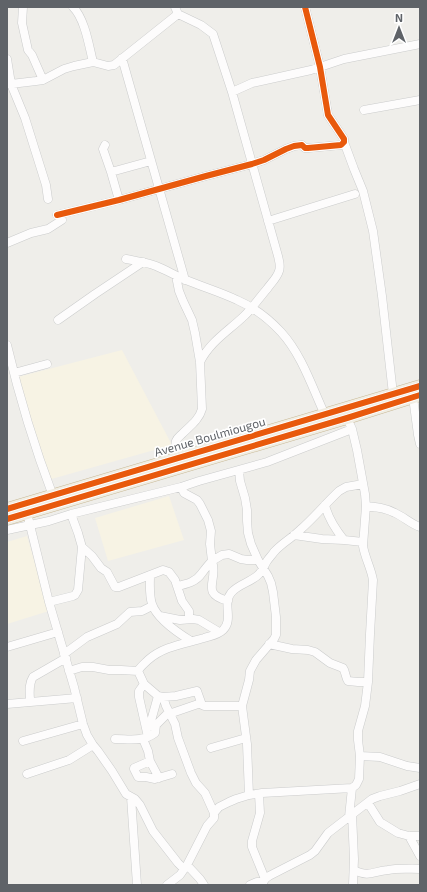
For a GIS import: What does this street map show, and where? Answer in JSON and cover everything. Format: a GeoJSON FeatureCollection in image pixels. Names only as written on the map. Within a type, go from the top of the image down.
{"type":"FeatureCollection","features":[{"type":"Feature","properties":{"kind":"highway","name":"Avenue Boulmiougou"},"geometry":{"type":"LineString","coordinates":[[7,509],[420,386]]}},
{"type":"Feature","properties":{"kind":"highway","name":"Avenue Boulmiougou"},"geometry":{"type":"LineString","coordinates":[[7,519],[416,396]]}},
{"type":"Feature","properties":{"kind":"street"},"geometry":{"type":"LineString","coordinates":[[23,7],[22,23],[28,50],[32,55],[43,80]]}},
{"type":"Feature","properties":{"kind":"street"},"geometry":{"type":"LineString","coordinates":[[74,7],[84,28],[94,62]]}},
{"type":"Feature","properties":{"kind":"street"},"geometry":{"type":"LineString","coordinates":[[305,7],[320,67],[328,115],[344,139],[363,191],[373,231],[393,394]]}},
{"type":"Feature","properties":{"kind":"street"},"geometry":{"type":"LineString","coordinates":[[9,84],[43,80],[64,69],[94,62],[108,66],[114,65],[177,10],[213,34],[232,92],[280,264],[276,278],[242,318],[205,352],[200,362]]}},
{"type":"Feature","properties":{"kind":"street"},"geometry":{"type":"LineString","coordinates":[[232,92],[252,83],[320,67],[356,56],[420,44]]}},
{"type":"Feature","properties":{"kind":"street"},"geometry":{"type":"LineString","coordinates":[[122,58],[185,280]]}},
{"type":"Feature","properties":{"kind":"street"},"geometry":{"type":"LineString","coordinates":[[7,59],[9,84],[25,118],[46,185],[48,199]]}},
{"type":"Feature","properties":{"kind":"street"},"geometry":{"type":"LineString","coordinates":[[364,110],[420,100]]}},
{"type":"Feature","properties":{"kind":"street"},"geometry":{"type":"LineString","coordinates":[[7,243],[31,233],[48,229],[60,217],[252,164],[294,146],[302,145],[305,148],[308,148],[341,145],[344,142]]}},
{"type":"Feature","properties":{"kind":"street"},"geometry":{"type":"LineString","coordinates":[[105,145],[103,149],[119,200]]}},
{"type":"Feature","properties":{"kind":"street"},"geometry":{"type":"LineString","coordinates":[[111,172],[151,161]]}},
{"type":"Feature","properties":{"kind":"street"},"geometry":{"type":"LineString","coordinates":[[268,221],[355,194]]}},
{"type":"Feature","properties":{"kind":"street"},"geometry":{"type":"LineString","coordinates":[[126,259],[155,266],[185,280],[226,295],[251,308],[272,322],[282,332],[292,346],[305,369],[324,415]]}},
{"type":"Feature","properties":{"kind":"street"},"geometry":{"type":"LineString","coordinates":[[58,320],[143,262]]}},
{"type":"Feature","properties":{"kind":"street"},"geometry":{"type":"LineString","coordinates":[[176,276],[182,301],[192,320],[200,362],[202,409],[196,421],[176,440],[177,451],[180,457]]}},
{"type":"Feature","properties":{"kind":"street"},"geometry":{"type":"LineString","coordinates":[[7,345],[32,435],[53,496]]}},
{"type":"Feature","properties":{"kind":"street"},"geometry":{"type":"LineString","coordinates":[[14,373],[47,364]]}},
{"type":"Feature","properties":{"kind":"street"},"geometry":{"type":"LineString","coordinates":[[416,396],[418,435],[420,444]]}},
{"type":"Feature","properties":{"kind":"street"},"geometry":{"type":"LineString","coordinates":[[214,813],[219,807],[249,795],[352,788],[358,782],[360,756],[358,731],[365,706],[368,682],[373,580],[372,571],[364,552],[363,542],[366,506],[363,484],[352,429],[347,418]]}},
{"type":"Feature","properties":{"kind":"street"},"geometry":{"type":"LineString","coordinates":[[7,530],[29,526],[181,487],[266,462],[352,429]]}},
{"type":"Feature","properties":{"kind":"street"},"geometry":{"type":"LineString","coordinates":[[239,470],[240,481],[246,504],[248,533],[258,560],[271,584],[276,617],[276,634],[274,639],[256,660],[250,671],[242,706],[246,738],[249,795]]}},
{"type":"Feature","properties":{"kind":"street"},"geometry":{"type":"LineString","coordinates":[[138,671],[139,668],[152,656],[162,651],[212,636],[224,629],[228,622],[229,616],[229,596],[234,590],[258,575],[275,551],[294,535],[336,493],[342,489],[363,484]]}},
{"type":"Feature","properties":{"kind":"street"},"geometry":{"type":"LineString","coordinates":[[181,487],[184,493],[197,500],[208,520],[211,531],[210,544],[214,570],[211,585],[212,591],[213,594],[228,601]]}},
{"type":"Feature","properties":{"kind":"street"},"geometry":{"type":"LineString","coordinates":[[325,505],[331,522],[344,540]]}},
{"type":"Feature","properties":{"kind":"street"},"geometry":{"type":"LineString","coordinates":[[366,506],[386,509],[396,513],[413,525],[420,527]]}},
{"type":"Feature","properties":{"kind":"street"},"geometry":{"type":"LineString","coordinates":[[27,513],[49,602],[70,671],[87,735],[126,794],[140,804],[153,831],[178,863],[185,866],[200,879],[204,885]]}},
{"type":"Feature","properties":{"kind":"street"},"geometry":{"type":"LineString","coordinates":[[49,602],[75,595],[77,592],[82,547],[71,514]]}},
{"type":"Feature","properties":{"kind":"street"},"geometry":{"type":"LineString","coordinates":[[294,535],[363,542]]}},
{"type":"Feature","properties":{"kind":"street"},"geometry":{"type":"LineString","coordinates":[[82,547],[92,556],[101,568],[107,572],[115,587],[119,587],[163,570],[169,572],[177,586],[182,601],[189,611],[189,619]]}},
{"type":"Feature","properties":{"kind":"street"},"geometry":{"type":"LineString","coordinates":[[177,586],[189,584],[196,580],[212,561],[222,555],[229,554],[240,559],[258,560]]}},
{"type":"Feature","properties":{"kind":"street"},"geometry":{"type":"LineString","coordinates":[[150,575],[150,595],[152,606],[158,615],[170,627],[191,642]]}},
{"type":"Feature","properties":{"kind":"street"},"geometry":{"type":"LineString","coordinates":[[30,702],[30,686],[34,677],[65,656],[86,637],[117,624],[130,612],[142,612],[152,606]]}},
{"type":"Feature","properties":{"kind":"street"},"geometry":{"type":"LineString","coordinates":[[158,615],[180,620],[199,620],[220,632]]}},
{"type":"Feature","properties":{"kind":"street"},"geometry":{"type":"LineString","coordinates":[[7,647],[58,632]]}},
{"type":"Feature","properties":{"kind":"street"},"geometry":{"type":"LineString","coordinates":[[269,644],[315,652],[330,663],[343,668],[348,681],[368,682]]}},
{"type":"Feature","properties":{"kind":"street"},"geometry":{"type":"LineString","coordinates":[[70,671],[82,667],[138,671]]}},
{"type":"Feature","properties":{"kind":"street"},"geometry":{"type":"LineString","coordinates":[[138,671],[144,684],[160,696],[166,706],[175,724],[178,738],[191,773],[196,783],[204,793],[214,813],[214,818],[207,826],[180,875],[167,885]]}},
{"type":"Feature","properties":{"kind":"street"},"geometry":{"type":"LineString","coordinates":[[144,684],[139,691],[139,697],[150,761],[159,778]]}},
{"type":"Feature","properties":{"kind":"street"},"geometry":{"type":"LineString","coordinates":[[160,696],[176,696],[197,691],[201,703],[204,706],[242,706]]}},
{"type":"Feature","properties":{"kind":"street"},"geometry":{"type":"LineString","coordinates":[[155,728],[151,724],[151,721],[160,696]]}},
{"type":"Feature","properties":{"kind":"street"},"geometry":{"type":"LineString","coordinates":[[7,704],[77,698]]}},
{"type":"Feature","properties":{"kind":"street"},"geometry":{"type":"LineString","coordinates":[[115,739],[140,740],[146,738],[155,733],[156,725],[166,716],[201,703]]}},
{"type":"Feature","properties":{"kind":"street"},"geometry":{"type":"LineString","coordinates":[[22,741],[83,724]]}},
{"type":"Feature","properties":{"kind":"street"},"geometry":{"type":"LineString","coordinates":[[211,748],[246,738]]}},
{"type":"Feature","properties":{"kind":"street"},"geometry":{"type":"LineString","coordinates":[[27,774],[69,760],[93,745]]}},
{"type":"Feature","properties":{"kind":"street"},"geometry":{"type":"LineString","coordinates":[[360,756],[380,757],[402,765],[420,768]]}},
{"type":"Feature","properties":{"kind":"street"},"geometry":{"type":"LineString","coordinates":[[150,761],[135,767],[134,770],[138,777],[155,779],[172,774]]}},
{"type":"Feature","properties":{"kind":"street"},"geometry":{"type":"LineString","coordinates":[[250,885],[257,882],[263,882],[310,855],[315,851],[328,833],[377,796],[400,791],[420,784]]}},
{"type":"Feature","properties":{"kind":"street"},"geometry":{"type":"LineString","coordinates":[[352,788],[350,815],[354,859],[353,885]]}},
{"type":"Feature","properties":{"kind":"street"},"geometry":{"type":"LineString","coordinates":[[259,794],[260,813],[252,841],[252,848],[263,882]]}},
{"type":"Feature","properties":{"kind":"street"},"geometry":{"type":"LineString","coordinates":[[131,797],[137,885]]}},
{"type":"Feature","properties":{"kind":"street"},"geometry":{"type":"LineString","coordinates":[[368,803],[380,822],[398,833],[409,836],[420,836]]}},
{"type":"Feature","properties":{"kind":"street"},"geometry":{"type":"LineString","coordinates":[[409,836],[420,856]]}},
{"type":"Feature","properties":{"kind":"street"},"geometry":{"type":"LineString","coordinates":[[354,870],[360,873],[372,874],[388,870],[420,869]]}},
{"type":"Feature","properties":{"kind":"shaded area"},"geometry":{"type":"Polygon","coordinates":[[[122,350],[172,445],[48,480],[18,377],[122,350]]]}},
{"type":"Feature","properties":{"kind":"shaded area"},"geometry":{"type":"Polygon","coordinates":[[[169,496],[184,540],[108,561],[95,518],[169,496]]]}},
{"type":"Feature","properties":{"kind":"shaded area"},"geometry":{"type":"Polygon","coordinates":[[[27,536],[49,611],[7,624],[7,542],[27,536]]]}},
{"type":"Feature","properties":{"kind":"cycle path"},"geometry":{"type":"LineString","coordinates":[[57,215],[252,164],[294,146],[302,145],[305,148],[308,148],[341,145],[344,142],[344,139],[328,115],[320,67],[305,7]]}},
{"type":"Feature","properties":{"kind":"cycle path"},"geometry":{"type":"LineString","coordinates":[[7,509],[420,386]]}},
{"type":"Feature","properties":{"kind":"cycle path"},"geometry":{"type":"LineString","coordinates":[[7,519],[420,395]]}}]}
